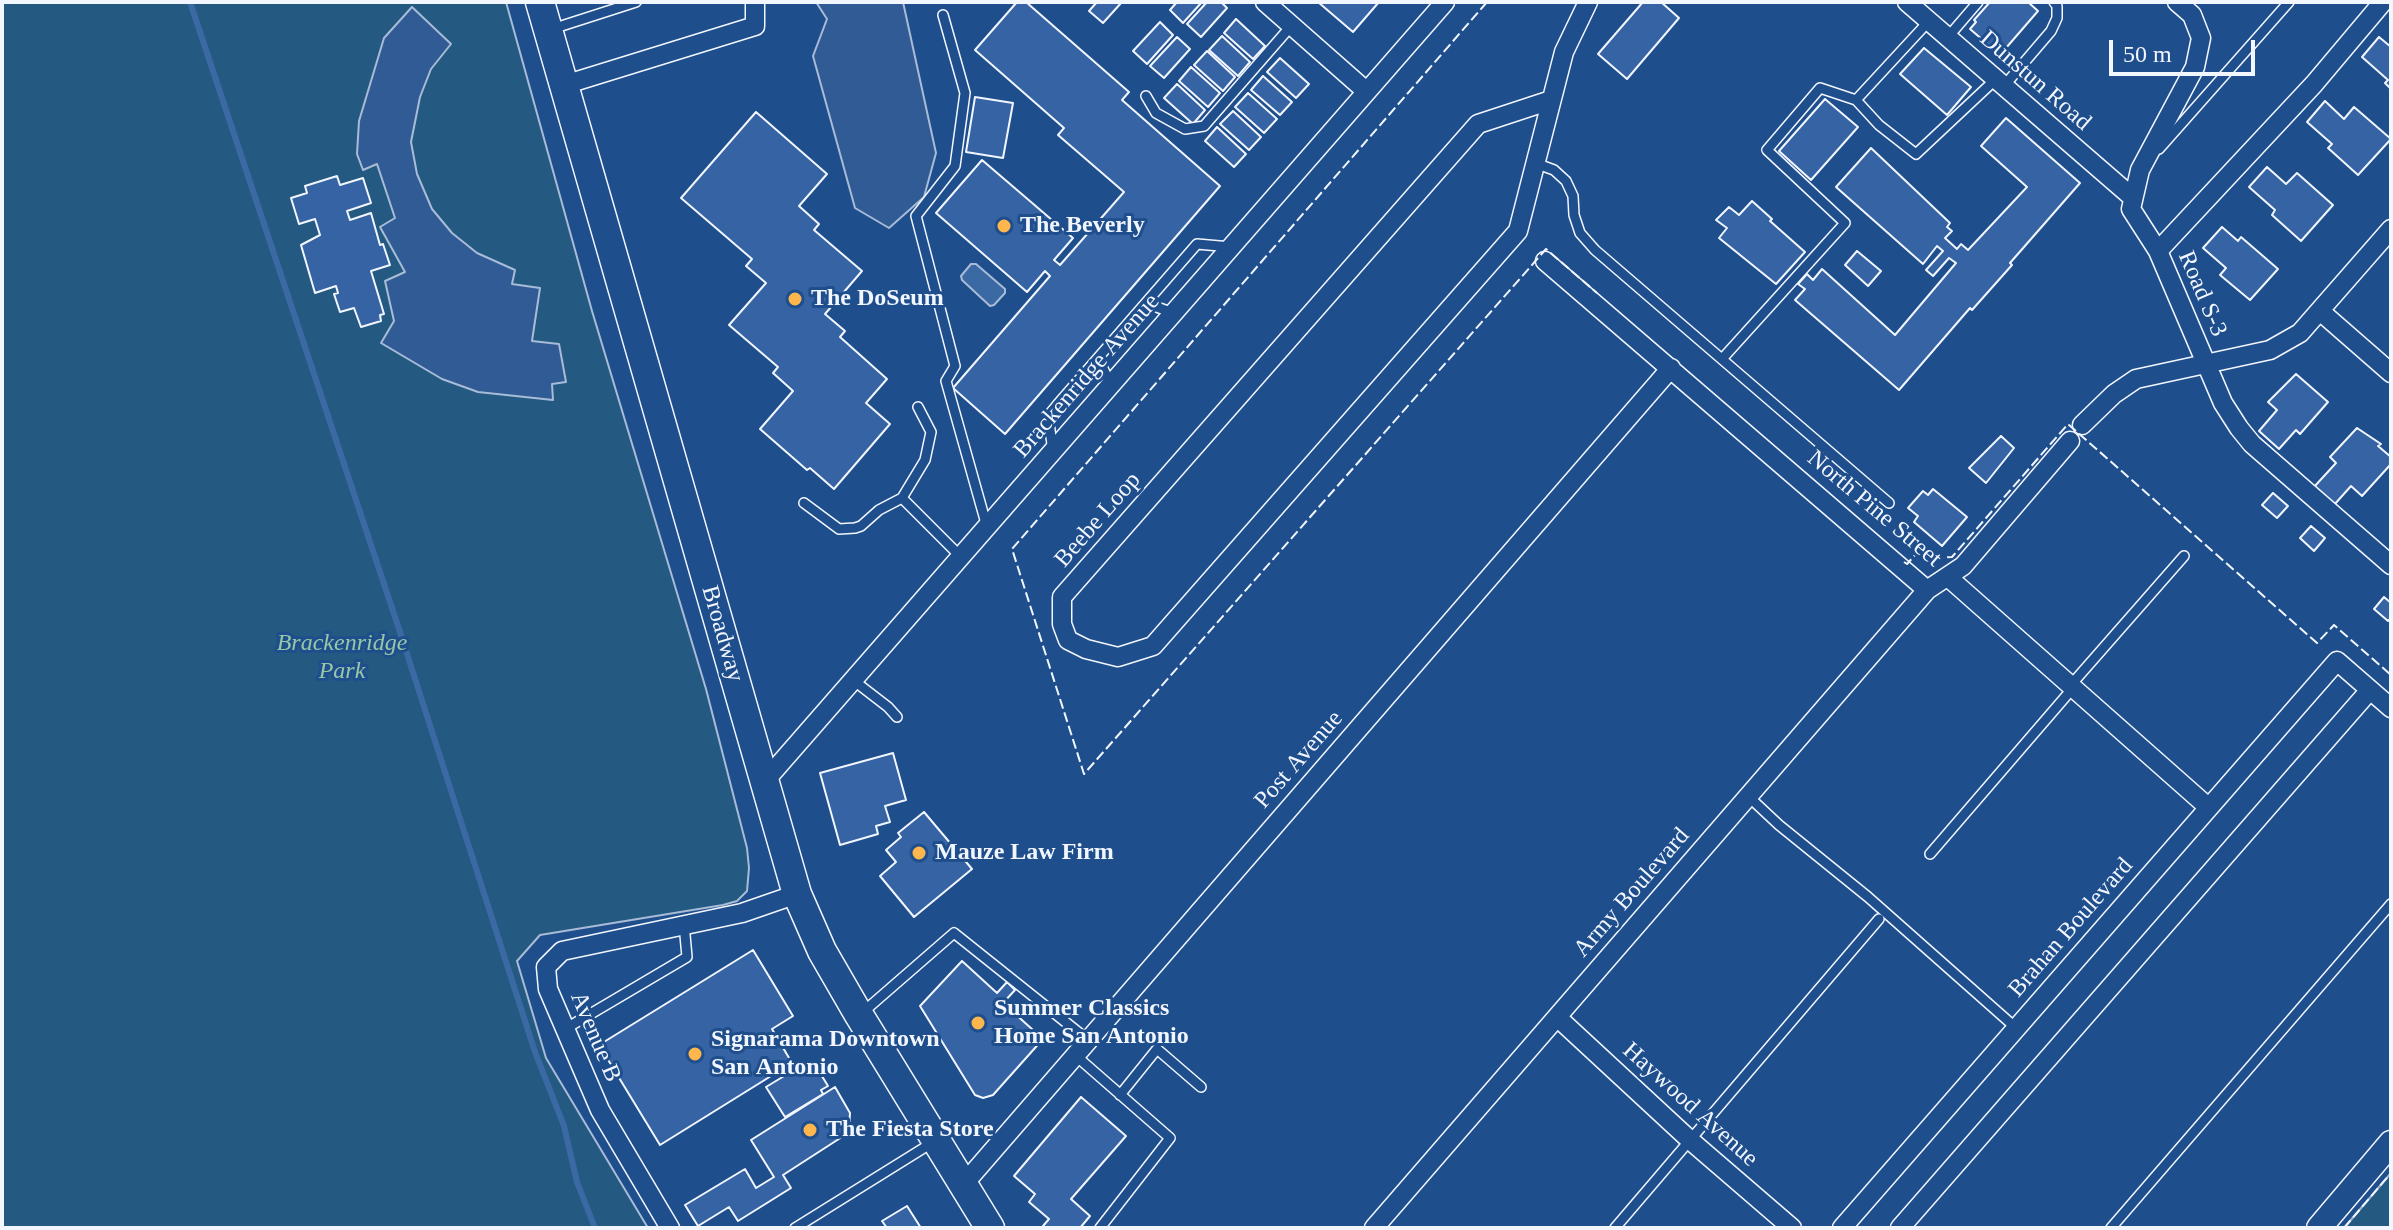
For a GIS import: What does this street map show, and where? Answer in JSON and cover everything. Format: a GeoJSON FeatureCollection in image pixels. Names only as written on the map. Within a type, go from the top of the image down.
{"type":"FeatureCollection","features":[{"type":"Feature","properties":{"kind":"main road","name":"Broadway"},"geometry":{"type":"LineString","coordinates":[[540,2],[797,894],[822,951],[990,1228]]}},
{"type":"Feature","properties":{"kind":"street"},"geometry":{"type":"LineString","coordinates":[[564,85],[755,26],[755,2]]}},
{"type":"Feature","properties":{"kind":"street"},"geometry":{"type":"LineString","coordinates":[[1265,2],[1366,91]]}},
{"type":"Feature","properties":{"kind":"street","name":"Brackenridge Avenue"},"geometry":{"type":"LineString","coordinates":[[764,782],[1445,2]]}},
{"type":"Feature","properties":{"kind":"street"},"geometry":{"type":"LineString","coordinates":[[1535,163],[1564,52],[1588,2]]}},
{"type":"Feature","properties":{"kind":"street","name":"Dunstun Road"},"geometry":{"type":"LineString","coordinates":[[1907,2],[2132,197],[2131,209],[2158,251]]}},
{"type":"Feature","properties":{"kind":"street"},"geometry":{"type":"LineString","coordinates":[[2132,197],[2140,170],[2195,67],[2201,38],[2192,15],[2177,2]]}},
{"type":"Feature","properties":{"kind":"street","name":"Road S-3"},"geometry":{"type":"LineString","coordinates":[[2383,2],[2314,84],[2158,251],[2223,403],[2252,444],[2391,565]]}},
{"type":"Feature","properties":{"kind":"street","name":"Beebe Loop"},"geometry":{"type":"LineString","coordinates":[[1535,163],[1518,231],[1153,646],[1118,657],[1086,649],[1068,640],[1062,624],[1062,597],[1478,124],[1551,100]]}},
{"type":"Feature","properties":{"kind":"street"},"geometry":{"type":"LineString","coordinates":[[2082,425],[2114,394],[2136,379],[2270,350],[2300,333],[2391,229]]}},
{"type":"Feature","properties":{"kind":"street","name":"North Pine Street"},"geometry":{"type":"LineString","coordinates":[[1545,261],[1927,590],[1949,578],[2208,807]]}},
{"type":"Feature","properties":{"kind":"street"},"geometry":{"type":"LineString","coordinates":[[2320,311],[2391,373]]}},
{"type":"Feature","properties":{"kind":"street","name":"Post Avenue"},"geometry":{"type":"LineString","coordinates":[[963,1185],[1671,368]]}},
{"type":"Feature","properties":{"kind":"street"},"geometry":{"type":"LineString","coordinates":[[1949,578],[1963,566],[2070,441]]}},
{"type":"Feature","properties":{"kind":"street","name":"Army Boulevard"},"geometry":{"type":"LineString","coordinates":[[1374,1228],[1927,590]]}},
{"type":"Feature","properties":{"kind":"street","name":"Brahan Boulevard"},"geometry":{"type":"LineString","coordinates":[[1842,1228],[2337,661],[2370,690]]}},
{"type":"Feature","properties":{"kind":"street"},"geometry":{"type":"LineString","coordinates":[[1900,1228],[2370,690],[2391,708]]}},
{"type":"Feature","properties":{"kind":"street","name":"Avenue B"},"geometry":{"type":"LineString","coordinates":[[670,1228],[600,1110],[548,989],[546,967],[562,951],[742,913],[797,894]]}},
{"type":"Feature","properties":{"kind":"street","name":"Haywood Avenue"},"geometry":{"type":"LineString","coordinates":[[1557,1017],[1691,1141],[1792,1228]]}},
{"type":"Feature","properties":{"kind":"street"},"geometry":{"type":"LineString","coordinates":[[2319,1228],[2391,1143]]}},
{"type":"Feature","properties":{"kind":"lane"},"geometry":{"type":"LineString","coordinates":[[549,30],[636,2]]}},
{"type":"Feature","properties":{"kind":"lane"},"geometry":{"type":"LineString","coordinates":[[1948,37],[1978,2]]}},
{"type":"Feature","properties":{"kind":"lane"},"geometry":{"type":"LineString","coordinates":[[1722,359],[1845,223],[1767,150],[1820,88],[1856,100],[1879,125],[1916,154],[2000,82],[2051,31],[2057,18],[2054,2]]}},
{"type":"Feature","properties":{"kind":"lane"},"geometry":{"type":"LineString","coordinates":[[2140,170],[2289,2]]}},
{"type":"Feature","properties":{"kind":"lane"},"geometry":{"type":"LineString","coordinates":[[943,15],[965,93],[955,166],[916,216],[955,366],[946,381],[987,527]]}},
{"type":"Feature","properties":{"kind":"lane"},"geometry":{"type":"LineString","coordinates":[[1856,100],[1929,21]]}},
{"type":"Feature","properties":{"kind":"lane"},"geometry":{"type":"LineString","coordinates":[[1146,96],[1156,113],[1185,129],[1204,126],[1292,25]]}},
{"type":"Feature","properties":{"kind":"lane"},"geometry":{"type":"LineString","coordinates":[[1535,163],[1554,170],[1566,181],[1573,196],[1574,215],[1580,233],[1595,250],[1889,503]]}},
{"type":"Feature","properties":{"kind":"lane"},"geometry":{"type":"LineString","coordinates":[[1053,452],[1048,416],[1098,358],[1197,244],[1231,247]]}},
{"type":"Feature","properties":{"kind":"lane"},"geometry":{"type":"LineString","coordinates":[[1146,303],[1173,313]]}},
{"type":"Feature","properties":{"kind":"lane"},"geometry":{"type":"LineString","coordinates":[[1098,358],[1111,385]]}},
{"type":"Feature","properties":{"kind":"lane"},"geometry":{"type":"LineString","coordinates":[[804,503],[839,529],[861,526],[879,510],[902,498],[925,460],[931,432],[918,407]]}},
{"type":"Feature","properties":{"kind":"lane"},"geometry":{"type":"LineString","coordinates":[[902,498],[961,557]]}},
{"type":"Feature","properties":{"kind":"lane"},"geometry":{"type":"LineString","coordinates":[[1930,854],[2184,556]]}},
{"type":"Feature","properties":{"kind":"lane"},"geometry":{"type":"LineString","coordinates":[[853,680],[897,717]]}},
{"type":"Feature","properties":{"kind":"lane"},"geometry":{"type":"LineString","coordinates":[[1748,796],[2016,1028]]}},
{"type":"Feature","properties":{"kind":"lane"},"geometry":{"type":"LineString","coordinates":[[2111,1228],[2391,904]]}},
{"type":"Feature","properties":{"kind":"lane"},"geometry":{"type":"LineString","coordinates":[[1615,1228],[1879,919]]}},
{"type":"Feature","properties":{"kind":"lane"},"geometry":{"type":"LineString","coordinates":[[565,1029],[687,957],[684,924]]}},
{"type":"Feature","properties":{"kind":"lane"},"geometry":{"type":"LineString","coordinates":[[859,1015],[954,933],[1088,1040]]}},
{"type":"Feature","properties":{"kind":"lane"},"geometry":{"type":"LineString","coordinates":[[1120,1095],[1157,1049],[1201,1087]]}},
{"type":"Feature","properties":{"kind":"lane"},"geometry":{"type":"LineString","coordinates":[[1075,1055],[1170,1138],[1100,1228]]}},
{"type":"Feature","properties":{"kind":"lane"},"geometry":{"type":"LineString","coordinates":[[795,1228],[936,1140]]}},
{"type":"Feature","properties":{"kind":"green space","name":"Brackenridge Park"},"geometry":{"type":"Polygon","coordinates":[[[2,2],[506,2],[592,311],[706,689],[747,848],[747,891],[737,901],[540,935],[517,961],[546,1058],[648,1228],[2,1228],[2,2]]]}},
{"type":"Feature","properties":{"kind":"green space"},"geometry":{"type":"Polygon","coordinates":[[[2391,1173],[2391,1228],[2344,1228],[2391,1173]]]}},
{"type":"Feature","properties":{"kind":"shaded area"},"geometry":{"type":"Polygon","coordinates":[[[816,2],[903,2],[936,153],[924,197],[889,228],[855,208],[813,56],[827,19],[816,2]]]}},
{"type":"Feature","properties":{"kind":"shaded area"},"geometry":{"type":"Polygon","coordinates":[[[412,7],[451,44],[431,69],[420,97],[411,142],[417,174],[432,209],[452,233],[477,253],[515,270],[512,284],[540,288],[532,341],[559,344],[566,382],[552,384],[553,400],[478,392],[442,379],[381,343],[394,321],[385,281],[405,272],[380,227],[395,218],[377,164],[363,170],[357,154],[359,121],[384,38],[412,7]]]}},
{"type":"Feature","properties":{"kind":"shaded area"},"geometry":{"type":"Polygon","coordinates":[[[971,264],[976,264],[1005,289],[994,305],[990,306],[962,280],[961,276],[971,264]]]}},
{"type":"Feature","properties":{"kind":"building","name":"The Beverly"},"geometry":{"type":"Polygon","coordinates":[[[1017,2],[1026,2],[1129,92],[1122,100],[1220,186],[1005,434],[953,388],[1050,276],[1045,271],[1027,292],[936,213],[982,160],[1073,238],[1054,260],[1060,265],[1124,192],[1058,135],[1064,128],[975,50],[1017,2]]]}},
{"type":"Feature","properties":{"kind":"building"},"geometry":{"type":"Polygon","coordinates":[[[1097,2],[1122,2],[1103,23],[1089,11],[1097,2]]]}},
{"type":"Feature","properties":{"kind":"building"},"geometry":{"type":"Polygon","coordinates":[[[1177,2],[1202,2],[1183,23],[1170,10],[1177,2]]]}},
{"type":"Feature","properties":{"kind":"building"},"geometry":{"type":"Polygon","coordinates":[[[1207,2],[1221,2],[1227,8],[1201,37],[1187,24],[1207,2]]]}},
{"type":"Feature","properties":{"kind":"building"},"geometry":{"type":"Polygon","coordinates":[[[1318,2],[1379,2],[1353,32],[1318,2]]]}},
{"type":"Feature","properties":{"kind":"building"},"geometry":{"type":"Polygon","coordinates":[[[1643,2],[1661,2],[1679,18],[1627,79],[1598,54],[1643,2]]]}},
{"type":"Feature","properties":{"kind":"building"},"geometry":{"type":"Polygon","coordinates":[[[1990,2],[2028,2],[2038,11],[1998,53],[1970,29],[1990,2]]]}},
{"type":"Feature","properties":{"kind":"building"},"geometry":{"type":"Polygon","coordinates":[[[1236,19],[1265,46],[1253,59],[1224,33],[1236,19]]]}},
{"type":"Feature","properties":{"kind":"building"},"geometry":{"type":"Polygon","coordinates":[[[1160,22],[1173,35],[1147,64],[1133,51],[1160,22]]]}},
{"type":"Feature","properties":{"kind":"building"},"geometry":{"type":"Polygon","coordinates":[[[1222,36],[1250,62],[1238,76],[1209,50],[1222,36]]]}},
{"type":"Feature","properties":{"kind":"building"},"geometry":{"type":"Polygon","coordinates":[[[1177,37],[1190,49],[1164,78],[1150,66],[1177,37]]]}},
{"type":"Feature","properties":{"kind":"building"},"geometry":{"type":"Polygon","coordinates":[[[2379,37],[2391,47],[2391,89],[2385,83],[2388,80],[2362,57],[2379,37]]]}},
{"type":"Feature","properties":{"kind":"building"},"geometry":{"type":"Polygon","coordinates":[[[1924,48],[1971,87],[1947,115],[1900,74],[1924,48]]]}},
{"type":"Feature","properties":{"kind":"building"},"geometry":{"type":"Polygon","coordinates":[[[1207,51],[1235,77],[1223,91],[1194,65],[1207,51]]]}},
{"type":"Feature","properties":{"kind":"building"},"geometry":{"type":"Polygon","coordinates":[[[1280,58],[1309,84],[1296,98],[1267,72],[1280,58]]]}},
{"type":"Feature","properties":{"kind":"building"},"geometry":{"type":"Polygon","coordinates":[[[1191,67],[1220,93],[1208,107],[1179,81],[1191,67]]]}},
{"type":"Feature","properties":{"kind":"building"},"geometry":{"type":"Polygon","coordinates":[[[1263,76],[1292,102],[1280,115],[1251,90],[1263,76]]]}},
{"type":"Feature","properties":{"kind":"building"},"geometry":{"type":"Polygon","coordinates":[[[1177,84],[1205,110],[1193,124],[1164,98],[1177,84]]]}},
{"type":"Feature","properties":{"kind":"building"},"geometry":{"type":"Polygon","coordinates":[[[1248,93],[1277,119],[1264,133],[1235,107],[1248,93]]]}},
{"type":"Feature","properties":{"kind":"building"},"geometry":{"type":"Polygon","coordinates":[[[975,97],[1013,103],[1003,158],[966,152],[975,97]]]}},
{"type":"Feature","properties":{"kind":"building"},"geometry":{"type":"Polygon","coordinates":[[[1825,99],[1858,127],[1811,180],[1779,151],[1825,99]]]}},
{"type":"Feature","properties":{"kind":"building"},"geometry":{"type":"Polygon","coordinates":[[[2325,101],[2344,119],[2354,107],[2391,139],[2358,175],[2328,148],[2332,144],[2307,122],[2325,101]]]}},
{"type":"Feature","properties":{"kind":"building"},"geometry":{"type":"Polygon","coordinates":[[[1233,111],[1261,137],[1249,150],[1220,124],[1233,111]]]}},
{"type":"Feature","properties":{"kind":"building","name":"The DoSeum"},"geometry":{"type":"Polygon","coordinates":[[[756,112],[827,174],[799,206],[819,224],[814,230],[862,271],[825,314],[845,331],[840,337],[887,379],[866,403],[890,424],[834,489],[760,429],[793,391],[773,373],[778,367],[729,325],[766,283],[746,266],[752,259],[681,198],[756,112]]]}},
{"type":"Feature","properties":{"kind":"building"},"geometry":{"type":"Polygon","coordinates":[[[2006,118],[2080,183],[2010,263],[2012,265],[1899,390],[1795,300],[1805,289],[1798,284],[1807,274],[1813,280],[1822,269],[1895,335],[1956,263],[1949,258],[1933,276],[1926,270],[1943,251],[1937,246],[1923,264],[1836,187],[1871,148],[1950,223],[1947,227],[1952,231],[1945,238],[1957,249],[1961,244],[1968,250],[2027,187],[1981,146],[2006,118]]]}},
{"type":"Feature","properties":{"kind":"building"},"geometry":{"type":"Polygon","coordinates":[[[1217,127],[1246,154],[1234,167],[1205,141],[1217,127]]]}},
{"type":"Feature","properties":{"kind":"building"},"geometry":{"type":"Polygon","coordinates":[[[2267,167],[2286,184],[2297,173],[2333,205],[2301,241],[2272,215],[2275,210],[2249,187],[2267,167]]]}},
{"type":"Feature","properties":{"kind":"building"},"geometry":{"type":"Polygon","coordinates":[[[337,176],[340,185],[363,178],[371,203],[347,211],[350,220],[371,213],[380,245],[383,244],[390,265],[371,271],[384,314],[380,315],[381,321],[361,327],[354,308],[340,312],[334,294],[338,293],[336,286],[315,293],[301,245],[320,235],[315,219],[299,224],[291,198],[307,193],[305,186],[337,176]]]}},
{"type":"Feature","properties":{"kind":"building"},"geometry":{"type":"Polygon","coordinates":[[[1752,201],[1805,252],[1776,284],[1719,238],[1727,228],[1716,220],[1729,207],[1739,215],[1752,201]]]}},
{"type":"Feature","properties":{"kind":"building"},"geometry":{"type":"Polygon","coordinates":[[[2222,227],[2238,241],[2241,237],[2278,269],[2250,300],[2220,275],[2226,268],[2203,248],[2222,227]]]}},
{"type":"Feature","properties":{"kind":"building"},"geometry":{"type":"Polygon","coordinates":[[[1857,251],[1881,271],[1868,286],[1845,265],[1857,251]]]}},
{"type":"Feature","properties":{"kind":"building"},"geometry":{"type":"Polygon","coordinates":[[[2296,374],[2328,402],[2300,434],[2296,430],[2279,449],[2259,431],[2277,410],[2268,402],[2296,374]]]}},
{"type":"Feature","properties":{"kind":"building"},"geometry":{"type":"Polygon","coordinates":[[[2357,428],[2381,444],[2378,446],[2391,457],[2391,464],[2362,496],[2351,486],[2334,505],[2314,487],[2336,463],[2330,457],[2357,428]]]}},
{"type":"Feature","properties":{"kind":"building"},"geometry":{"type":"Polygon","coordinates":[[[2001,436],[2014,448],[1986,483],[1969,468],[2001,436]]]}},
{"type":"Feature","properties":{"kind":"building"},"geometry":{"type":"Polygon","coordinates":[[[1933,489],[1967,517],[1942,546],[1914,522],[1918,516],[1908,508],[1923,491],[1928,495],[1933,489]]]}},
{"type":"Feature","properties":{"kind":"building"},"geometry":{"type":"Polygon","coordinates":[[[2273,493],[2288,506],[2277,518],[2262,505],[2273,493]]]}},
{"type":"Feature","properties":{"kind":"building"},"geometry":{"type":"Polygon","coordinates":[[[2311,526],[2325,538],[2314,551],[2300,538],[2311,526]]]}},
{"type":"Feature","properties":{"kind":"building"},"geometry":{"type":"Polygon","coordinates":[[[2384,597],[2391,603],[2391,618],[2388,621],[2374,609],[2384,597]]]}},
{"type":"Feature","properties":{"kind":"building"},"geometry":{"type":"Polygon","coordinates":[[[893,753],[906,800],[885,806],[890,822],[876,826],[878,834],[840,845],[820,773],[893,753]]]}},
{"type":"Feature","properties":{"kind":"building"},"geometry":{"type":"Polygon","coordinates":[[[924,812],[972,869],[914,917],[880,876],[896,862],[886,850],[901,837],[898,833],[924,812]]]}},
{"type":"Feature","properties":{"kind":"building","name":"Signarama Downtown San Antonio"},"geometry":{"type":"Polygon","coordinates":[[[753,950],[793,1016],[772,1029],[792,1063],[660,1145],[599,1045],[753,950]]]}},
{"type":"Feature","properties":{"kind":"building","name":"Summer Classics Home San Antonio"},"geometry":{"type":"Polygon","coordinates":[[[962,961],[997,993],[1007,982],[1015,990],[1003,1003],[1043,1039],[993,1095],[983,1098],[975,1095],[920,1006],[962,961]]]}},
{"type":"Feature","properties":{"kind":"building"},"geometry":{"type":"Polygon","coordinates":[[[814,1063],[828,1086],[821,1090],[823,1094],[785,1117],[766,1087],[804,1064],[807,1068],[814,1063]]]}},
{"type":"Feature","properties":{"kind":"building"},"geometry":{"type":"Polygon","coordinates":[[[835,1087],[850,1113],[849,1129],[845,1135],[783,1175],[791,1188],[738,1221],[729,1207],[698,1226],[685,1205],[745,1169],[756,1188],[774,1177],[751,1140],[835,1087]]]}},
{"type":"Feature","properties":{"kind":"building"},"geometry":{"type":"Polygon","coordinates":[[[1081,1097],[1126,1136],[1071,1199],[1090,1216],[1080,1228],[1046,1228],[1043,1226],[1049,1219],[1029,1202],[1035,1194],[1014,1176],[1081,1097]]]}},
{"type":"Feature","properties":{"kind":"building"},"geometry":{"type":"Polygon","coordinates":[[[907,1206],[921,1228],[887,1228],[882,1221],[907,1206]]]}},
{"type":"Feature","properties":{"kind":"waterway"},"geometry":{"type":"LineString","coordinates":[[190,2],[400,632],[535,1052],[564,1126],[577,1182],[595,1228]]}},
{"type":"Feature","properties":{"kind":"fence"},"geometry":{"type":"LineString","coordinates":[[1487,2],[1012,549],[1084,774],[1546,249],[1597,293]]}},
{"type":"Feature","properties":{"kind":"fence"},"geometry":{"type":"LineString","coordinates":[[1904,562],[1907,564],[1923,546],[1938,558],[1952,557],[2068,424],[2317,643],[2334,625],[2391,675]]}},
{"type":"Feature","properties":{"kind":"fence"},"geometry":{"type":"LineString","coordinates":[[2344,1228],[2391,1173]]}},
{"type":"Feature","properties":{"kind":"place","name":"The Beverly"},"geometry":{"type":"Point","coordinates":[1004,226]}},
{"type":"Feature","properties":{"kind":"place","name":"The DoSeum"},"geometry":{"type":"Point","coordinates":[795,299]}},
{"type":"Feature","properties":{"kind":"place","name":"Mauze Law Firm"},"geometry":{"type":"Point","coordinates":[919,853]}},
{"type":"Feature","properties":{"kind":"place","name":"Summer Classics Home San Antonio"},"geometry":{"type":"Point","coordinates":[978,1023]}},
{"type":"Feature","properties":{"kind":"place","name":"Signarama Downtown San Antonio"},"geometry":{"type":"Point","coordinates":[695,1054]}},
{"type":"Feature","properties":{"kind":"place","name":"The Fiesta Store"},"geometry":{"type":"Point","coordinates":[810,1130]}}]}
